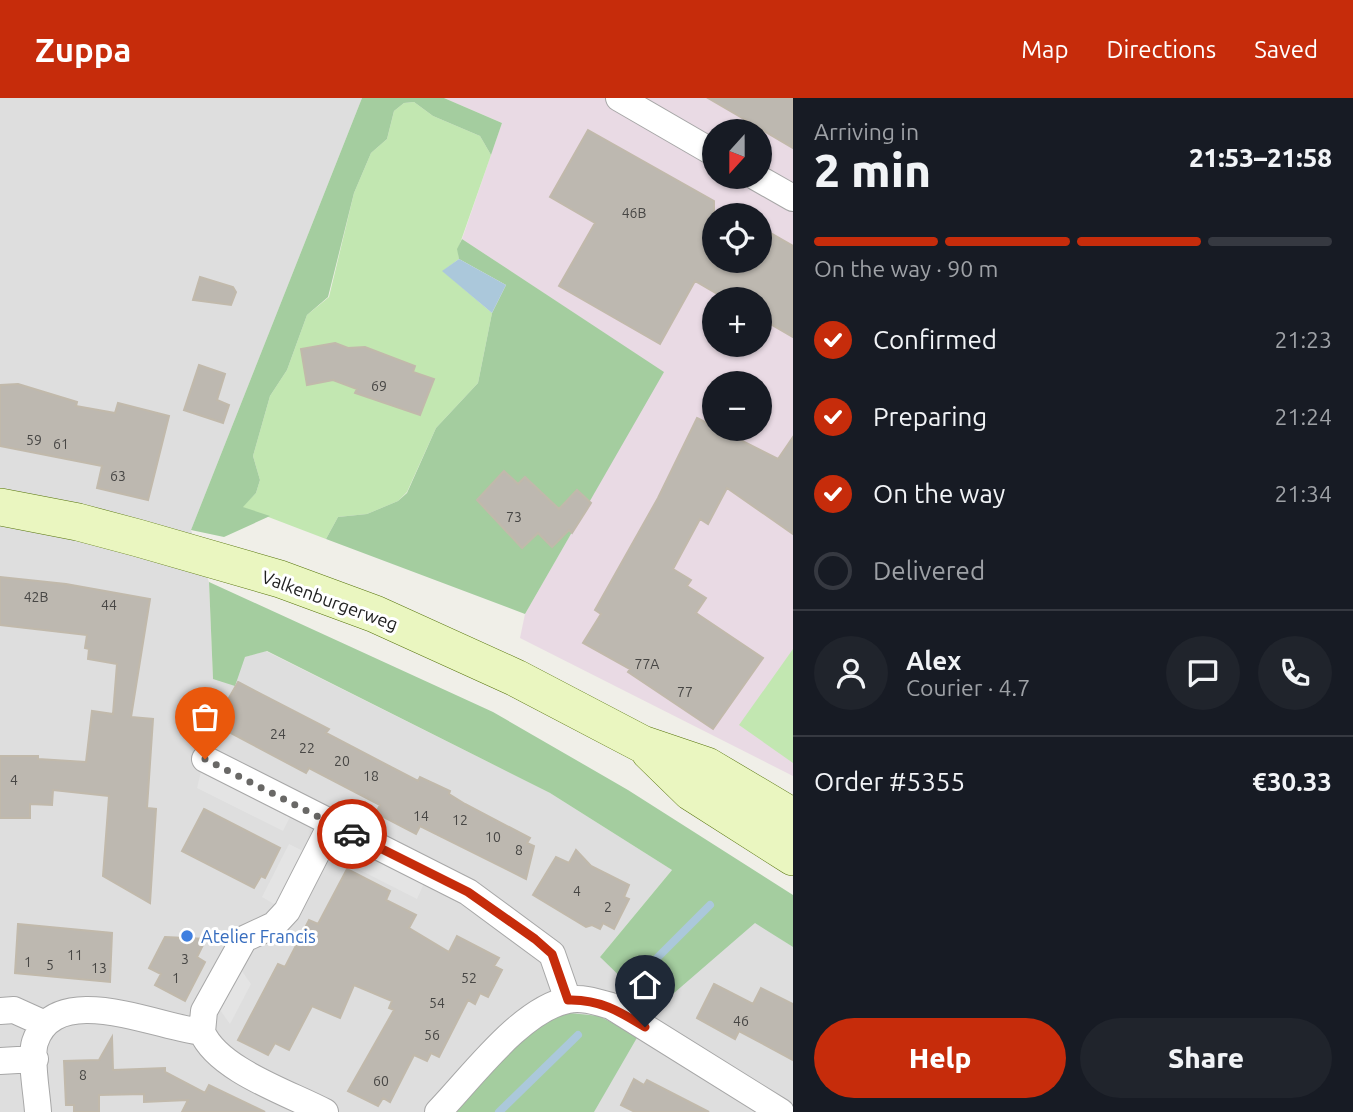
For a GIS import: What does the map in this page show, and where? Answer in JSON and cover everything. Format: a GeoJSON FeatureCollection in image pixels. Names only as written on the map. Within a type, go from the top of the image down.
{"type":"FeatureCollection","features":[{"type":"Feature","properties":{"kind":"main road","name":"Valkenburgerweg"},"geometry":{"type":"LineString","coordinates":[[0,507],[78,522],[138,538],[280,579],[339,601],[493,667],[642,744],[707,766],[793,817]]}},
{"type":"Feature","properties":{"kind":"main road","name":"Valkenburgerweg"},"geometry":{"type":"LineString","coordinates":[[642,744],[691,792],[793,857]]}},
{"type":"Feature","properties":{"kind":"street"},"geometry":{"type":"LineString","coordinates":[[619,98],[702,146]]}},
{"type":"Feature","properties":{"kind":"street"},"geometry":{"type":"LineString","coordinates":[[772,186],[793,198]]}},
{"type":"Feature","properties":{"kind":"street"},"geometry":{"type":"LineString","coordinates":[[205,759],[468,892],[552,954],[568,1000]]}},
{"type":"Feature","properties":{"kind":"street"},"geometry":{"type":"LineString","coordinates":[[325,1112],[223,1060],[208,1046],[202,1032],[204,1011],[244,939],[274,925],[288,911],[332,823]]}},
{"type":"Feature","properties":{"kind":"street"},"geometry":{"type":"LineString","coordinates":[[438,1112],[523,1023],[545,1009],[568,1000],[586,999],[611,1006],[781,1112]]}},
{"type":"Feature","properties":{"kind":"street"},"geometry":{"type":"LineString","coordinates":[[0,1011],[14,1010],[45,1024]]}},
{"type":"Feature","properties":{"kind":"street"},"geometry":{"type":"LineString","coordinates":[[38,1112],[35,1044],[45,1024],[58,1014],[113,1011],[145,1017],[176,1030],[202,1032]]}},
{"type":"Feature","properties":{"kind":"street"},"geometry":{"type":"LineString","coordinates":[[0,1061],[35,1059]]}},
{"type":"Feature","properties":{"kind":"shaded area"},"geometry":{"type":"Polygon","coordinates":[[[0,98],[362,98],[191,530],[209,582],[213,679],[245,657],[266,651],[550,793],[672,870],[600,957],[755,922],[793,947],[793,1112],[0,1112],[0,98]]]}},
{"type":"Feature","properties":{"kind":"shaded area"},"geometry":{"type":"Polygon","coordinates":[[[444,98],[793,98],[793,776],[520,638],[525,614],[663,372],[462,239],[502,123],[444,98]]]}},
{"type":"Feature","properties":{"kind":"shaded area"},"geometry":{"type":"Polygon","coordinates":[[[202,767],[292,813],[283,831],[197,788],[202,767]]]}},
{"type":"Feature","properties":{"kind":"shaded area"},"geometry":{"type":"Polygon","coordinates":[[[289,844],[307,853],[279,907],[262,897],[289,844]]]}},
{"type":"Feature","properties":{"kind":"shaded area"},"geometry":{"type":"Polygon","coordinates":[[[363,848],[425,881],[417,899],[354,867],[363,848]]]}},
{"type":"Feature","properties":{"kind":"shaded area"},"geometry":{"type":"Polygon","coordinates":[[[239,967],[251,984],[230,1024],[218,1007],[239,967]]]}},
{"type":"Feature","properties":{"kind":"green space"},"geometry":{"type":"Polygon","coordinates":[[[362,98],[444,98],[502,123],[491,155],[480,136],[433,116],[414,102],[404,103],[394,111],[387,139],[371,153],[354,193],[328,297],[307,315],[287,370],[270,396],[253,456],[260,480],[256,493],[243,507],[270,516],[224,537],[191,530],[362,98]]]}},
{"type":"Feature","properties":{"kind":"green space"},"geometry":{"type":"Polygon","coordinates":[[[414,102],[433,116],[480,136],[491,155],[458,249],[459,259],[443,271],[492,313],[478,383],[436,428],[407,492],[398,501],[367,514],[338,517],[326,539],[242,507],[256,493],[260,480],[253,456],[270,396],[287,370],[307,315],[329,297],[354,193],[371,153],[387,139],[394,111],[404,103],[414,102]]]}},
{"type":"Feature","properties":{"kind":"green space"},"geometry":{"type":"Polygon","coordinates":[[[462,239],[664,372],[525,614],[326,539],[338,517],[367,514],[398,501],[407,493],[436,428],[478,383],[492,313],[506,285],[459,259],[457,249],[462,239]]]}},
{"type":"Feature","properties":{"kind":"green space"},"geometry":{"type":"Polygon","coordinates":[[[209,582],[493,712],[628,790],[793,895],[793,947],[755,923],[659,1006],[631,987],[600,957],[672,870],[550,793],[267,651],[245,657],[235,686],[213,679],[209,582]]]}},
{"type":"Feature","properties":{"kind":"green space"},"geometry":{"type":"Polygon","coordinates":[[[793,649],[793,763],[739,725],[793,649]]]}},
{"type":"Feature","properties":{"kind":"green space"},"geometry":{"type":"Polygon","coordinates":[[[560,1012],[599,1016],[638,1036],[594,1112],[450,1112],[507,1048],[560,1012]]]}},
{"type":"Feature","properties":{"kind":"water"},"geometry":{"type":"Polygon","coordinates":[[[459,259],[506,285],[492,313],[442,271],[459,259]]]}},
{"type":"Feature","properties":{"kind":"building"},"geometry":{"type":"Polygon","coordinates":[[[708,98],[793,98],[793,148],[772,136],[772,119],[744,119],[708,98]]]}},
{"type":"Feature","properties":{"kind":"building"},"geometry":{"type":"Polygon","coordinates":[[[588,130],[714,201],[702,203],[702,273],[772,273],[772,234],[793,246],[793,337],[772,325],[772,287],[705,287],[695,281],[660,344],[559,286],[595,223],[550,197],[588,130]]]}},
{"type":"Feature","properties":{"kind":"building"},"geometry":{"type":"Polygon","coordinates":[[[200,277],[233,287],[236,292],[231,305],[193,300],[200,277]]]}},
{"type":"Feature","properties":{"kind":"building"},"geometry":{"type":"Polygon","coordinates":[[[335,343],[348,348],[365,347],[415,366],[413,372],[434,379],[420,415],[355,393],[357,389],[333,380],[307,385],[301,349],[335,343]]]}},
{"type":"Feature","properties":{"kind":"building"},"geometry":{"type":"Polygon","coordinates":[[[199,365],[225,374],[217,400],[229,405],[223,423],[184,410],[199,365]]]}},
{"type":"Feature","properties":{"kind":"building"},"geometry":{"type":"Polygon","coordinates":[[[18,384],[77,402],[76,406],[115,413],[118,403],[169,416],[148,500],[97,488],[102,466],[0,446],[0,385],[18,384]]]}},
{"type":"Feature","properties":{"kind":"building"},"geometry":{"type":"Polygon","coordinates":[[[697,418],[702,421],[702,441],[742,441],[778,459],[793,437],[793,534],[727,488],[708,524],[700,519],[673,569],[691,580],[687,586],[706,598],[696,613],[763,658],[713,729],[628,672],[630,669],[583,643],[601,614],[595,610],[658,498],[697,418]]]}},
{"type":"Feature","properties":{"kind":"building"},"geometry":{"type":"Polygon","coordinates":[[[504,471],[518,484],[525,477],[559,509],[577,490],[591,503],[572,533],[569,530],[552,547],[538,533],[522,548],[477,500],[504,471]]]}},
{"type":"Feature","properties":{"kind":"building"},"geometry":{"type":"Polygon","coordinates":[[[0,577],[66,584],[150,599],[131,717],[153,719],[147,808],[156,809],[150,903],[103,876],[109,796],[53,790],[52,805],[30,804],[30,818],[0,818],[0,756],[38,756],[38,759],[86,762],[92,711],[113,714],[117,664],[88,659],[89,649],[85,648],[87,635],[0,625],[0,577]]]}},
{"type":"Feature","properties":{"kind":"building"},"geometry":{"type":"Polygon","coordinates":[[[238,682],[329,729],[326,733],[418,781],[420,777],[450,791],[449,794],[465,804],[530,838],[527,843],[534,846],[526,879],[420,826],[416,834],[376,813],[380,805],[309,768],[306,773],[214,724],[238,682]]]}},
{"type":"Feature","properties":{"kind":"building"},"geometry":{"type":"Polygon","coordinates":[[[204,809],[280,848],[265,878],[261,876],[254,888],[182,851],[204,809]]]}},
{"type":"Feature","properties":{"kind":"building"},"geometry":{"type":"Polygon","coordinates":[[[576,850],[591,866],[629,885],[624,897],[629,899],[614,929],[603,923],[600,929],[592,925],[586,927],[533,895],[556,857],[569,863],[576,850]]]}},
{"type":"Feature","properties":{"kind":"building"},"geometry":{"type":"Polygon","coordinates":[[[347,869],[390,891],[386,900],[416,915],[409,928],[449,952],[457,936],[499,958],[494,966],[502,970],[488,997],[480,993],[475,1004],[468,1000],[439,1057],[431,1053],[427,1061],[414,1055],[390,1102],[383,1098],[378,1106],[348,1091],[394,1010],[389,1008],[392,1001],[354,985],[340,1018],[312,1006],[289,1050],[275,1043],[268,1055],[238,1040],[278,964],[285,967],[309,920],[318,924],[347,869]]]}},
{"type":"Feature","properties":{"kind":"building"},"geometry":{"type":"Polygon","coordinates":[[[18,924],[112,933],[110,982],[15,973],[18,924]]]}},
{"type":"Feature","properties":{"kind":"building"},"geometry":{"type":"Polygon","coordinates":[[[165,937],[206,939],[197,957],[205,962],[185,1001],[155,985],[161,974],[149,968],[165,937]]]}},
{"type":"Feature","properties":{"kind":"building"},"geometry":{"type":"Polygon","coordinates":[[[714,984],[753,1004],[761,988],[793,1004],[793,1060],[739,1031],[735,1039],[697,1018],[714,984]]]}},
{"type":"Feature","properties":{"kind":"building"},"geometry":{"type":"Polygon","coordinates":[[[112,1037],[113,1070],[165,1068],[165,1072],[205,1093],[209,1085],[265,1112],[182,1112],[188,1100],[144,1102],[144,1094],[99,1095],[99,1112],[74,1112],[74,1105],[66,1105],[64,1061],[99,1060],[112,1037]]]}},
{"type":"Feature","properties":{"kind":"building"},"geometry":{"type":"Polygon","coordinates":[[[634,1079],[644,1085],[647,1080],[709,1112],[635,1112],[621,1105],[634,1079]]]}},
{"type":"Feature","properties":{"kind":"waterway"},"geometry":{"type":"LineString","coordinates":[[641,974],[710,905]]}},
{"type":"Feature","properties":{"kind":"waterway"},"geometry":{"type":"LineString","coordinates":[[499,1112],[578,1035]]}},
{"type":"Feature","properties":{"kind":"way so far"},"geometry":{"type":"LineString","coordinates":[[205,759],[352,834]]}},
{"type":"Feature","properties":{"kind":"place","name":"Atelier Francis"},"geometry":{"type":"Point","coordinates":[187,936]}},
{"type":"Feature","properties":{"kind":"route"},"geometry":{"type":"LineString","coordinates":[[352,834],[468,892],[514,927],[535,939],[552,954],[568,1000],[586,999],[611,1006],[645,1027]]}}]}
